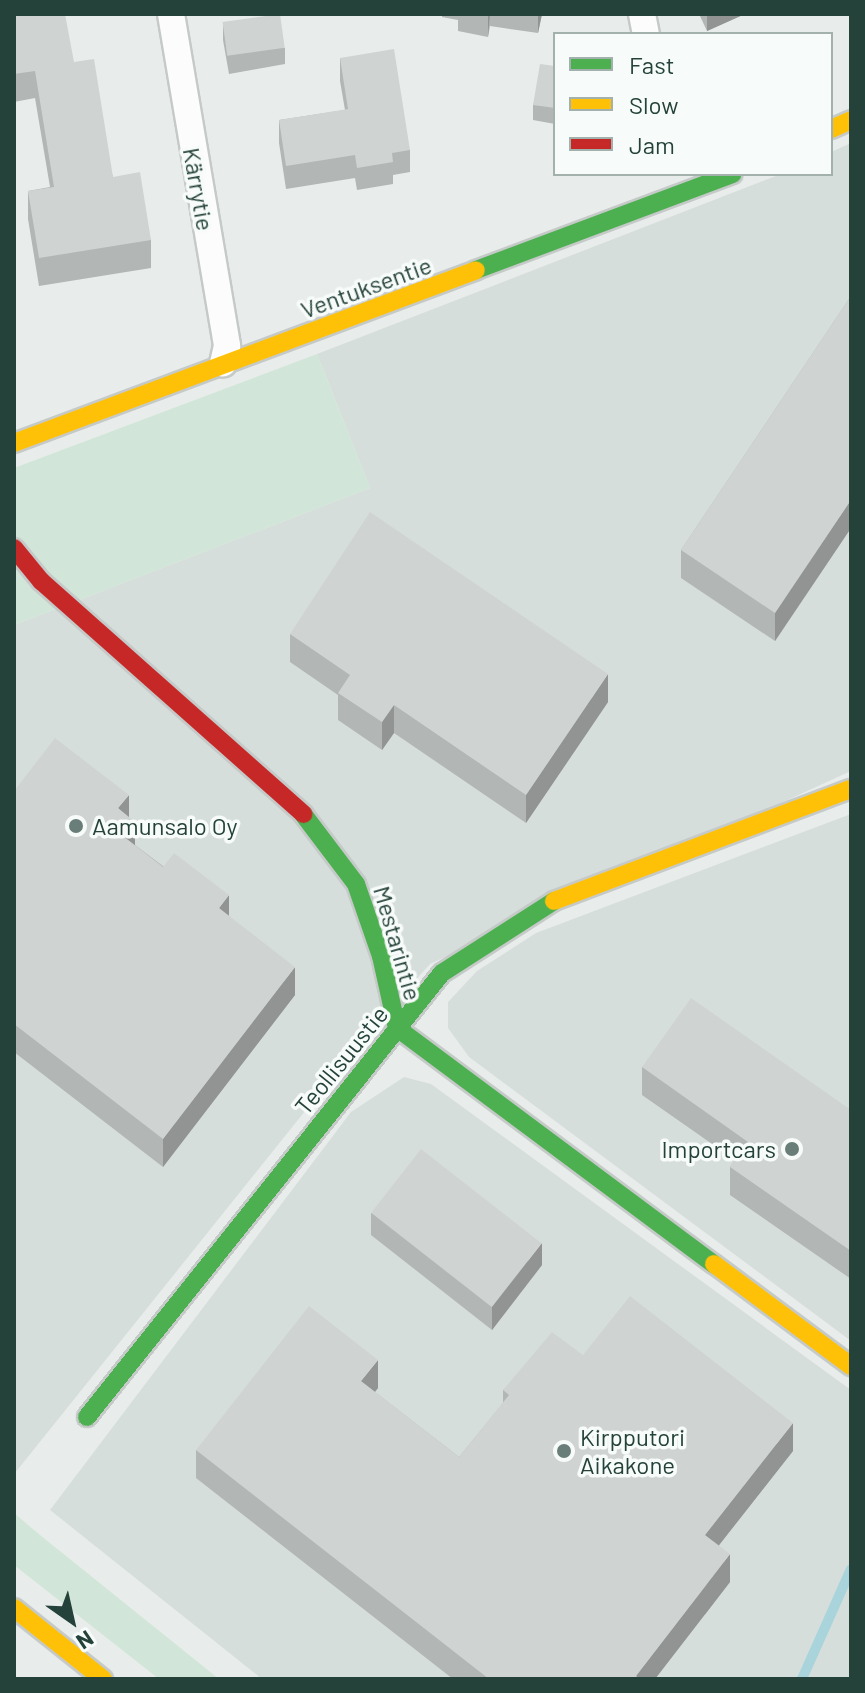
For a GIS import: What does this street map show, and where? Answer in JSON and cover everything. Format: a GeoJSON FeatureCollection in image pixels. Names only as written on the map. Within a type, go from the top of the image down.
{"type":"FeatureCollection","features":[{"type":"Feature","properties":{"kind":"main road","name":"Ventuksentie"},"geometry":{"type":"LineString","coordinates":[[14,443],[677,185],[723,176]]}},
{"type":"Feature","properties":{"kind":"main road","name":"Mestarintie"},"geometry":{"type":"LineString","coordinates":[[14,548],[41,581],[312,822],[356,884],[381,956],[397,1028],[851,1366]]}},
{"type":"Feature","properties":{"kind":"main road","name":"Teollisuustie"},"geometry":{"type":"LineString","coordinates":[[87,1417],[442,973],[548,903],[851,789]]}},
{"type":"Feature","properties":{"kind":"main road"},"geometry":{"type":"LineString","coordinates":[[14,1608],[103,1679]]}},
{"type":"Feature","properties":{"kind":"street","name":"Kärrytie"},"geometry":{"type":"LineString","coordinates":[[171,14],[227,346],[223,364]]}},
{"type":"Feature","properties":{"kind":"shaded area"},"geometry":{"type":"Polygon","coordinates":[[[851,143],[851,771],[430,964],[366,1035],[15,1473],[14,625],[370,488],[317,354],[776,176],[833,176],[833,151],[851,143]]]}},
{"type":"Feature","properties":{"kind":"shaded area"},"geometry":{"type":"Polygon","coordinates":[[[851,814],[851,1341],[469,1057],[448,1028],[448,1002],[477,971],[536,933],[851,814]]]}},
{"type":"Feature","properties":{"kind":"shaded area"},"geometry":{"type":"Polygon","coordinates":[[[404,1077],[431,1084],[851,1390],[851,1679],[262,1679],[50,1510],[351,1112],[404,1077]]]}},
{"type":"Feature","properties":{"kind":"green space"},"geometry":{"type":"Polygon","coordinates":[[[317,354],[370,488],[14,625],[14,468],[317,354]]]}},
{"type":"Feature","properties":{"kind":"green space"},"geometry":{"type":"Polygon","coordinates":[[[14,1513],[219,1679],[159,1679],[14,1565],[14,1513]]]}},
{"type":"Feature","properties":{"kind":"building"},"geometry":{"type":"Polygon","coordinates":[[[14,14],[65,14],[74,62],[94,59],[113,177],[140,172],[151,240],[39,258],[28,191],[54,187],[35,71],[14,74],[14,14]]]}},
{"type":"Feature","properties":{"kind":"building"},"geometry":{"type":"Polygon","coordinates":[[[280,14],[285,48],[227,56],[223,22],[280,14]]]}},
{"type":"Feature","properties":{"kind":"building"},"geometry":{"type":"Polygon","coordinates":[[[394,49],[410,150],[392,153],[393,162],[357,168],[355,155],[286,166],[279,120],[348,109],[340,58],[394,49]]]}},
{"type":"Feature","properties":{"kind":"building"},"geometry":{"type":"Polygon","coordinates":[[[540,64],[553,66],[553,108],[533,105],[540,64]]]}},
{"type":"Feature","properties":{"kind":"building"},"geometry":{"type":"Polygon","coordinates":[[[851,296],[851,500],[775,613],[681,550],[851,296]]]}},
{"type":"Feature","properties":{"kind":"building"},"geometry":{"type":"Polygon","coordinates":[[[370,512],[608,674],[526,795],[394,705],[382,722],[338,693],[350,675],[290,634],[370,512]]]}},
{"type":"Feature","properties":{"kind":"building"},"geometry":{"type":"Polygon","coordinates":[[[55,738],[129,795],[118,808],[135,822],[123,836],[163,867],[174,853],[229,895],[219,908],[295,967],[163,1139],[14,1024],[14,791],[55,738]]]}},
{"type":"Feature","properties":{"kind":"building"},"geometry":{"type":"Polygon","coordinates":[[[691,998],[851,1110],[851,1251],[730,1167],[748,1142],[642,1067],[691,998]]]}},
{"type":"Feature","properties":{"kind":"building"},"geometry":{"type":"Polygon","coordinates":[[[421,1149],[542,1243],[492,1307],[371,1213],[421,1149]]]}},
{"type":"Feature","properties":{"kind":"building"},"geometry":{"type":"Polygon","coordinates":[[[630,1296],[793,1423],[705,1535],[730,1554],[636,1676],[640,1679],[489,1679],[196,1450],[309,1306],[378,1360],[361,1381],[459,1457],[509,1395],[503,1390],[552,1332],[583,1355],[630,1296]]]}},
{"type":"Feature","properties":{"kind":"waterway"},"geometry":{"type":"LineString","coordinates":[[802,1679],[851,1569]]}},
{"type":"Feature","properties":{"kind":"traffic: fast"},"geometry":{"type":"LineString","coordinates":[[476,270],[728,176]]}},
{"type":"Feature","properties":{"kind":"traffic: fast"},"geometry":{"type":"LineString","coordinates":[[303,814],[356,884],[381,956],[397,1028],[714,1264]]}},
{"type":"Feature","properties":{"kind":"traffic: fast"},"geometry":{"type":"LineString","coordinates":[[87,1417],[442,973],[554,901]]}},
{"type":"Feature","properties":{"kind":"traffic: slow"},"geometry":{"type":"LineString","coordinates":[[833,128],[851,120]]}},
{"type":"Feature","properties":{"kind":"traffic: slow"},"geometry":{"type":"LineString","coordinates":[[14,443],[476,270]]}},
{"type":"Feature","properties":{"kind":"traffic: slow"},"geometry":{"type":"LineString","coordinates":[[554,901],[851,789]]}},
{"type":"Feature","properties":{"kind":"traffic: slow"},"geometry":{"type":"LineString","coordinates":[[714,1264],[851,1366]]}},
{"type":"Feature","properties":{"kind":"traffic: slow"},"geometry":{"type":"LineString","coordinates":[[14,1608],[103,1679]]}},
{"type":"Feature","properties":{"kind":"traffic: jam"},"geometry":{"type":"LineString","coordinates":[[14,548],[41,581],[303,814]]}},
{"type":"Feature","properties":{"kind":"place","name":"Aamunsalo Oy"},"geometry":{"type":"Point","coordinates":[76,826]}},
{"type":"Feature","properties":{"kind":"place","name":"Importcars"},"geometry":{"type":"Point","coordinates":[792,1149]}},
{"type":"Feature","properties":{"kind":"place","name":"Kirpputori Aikakone"},"geometry":{"type":"Point","coordinates":[564,1451]}}]}
